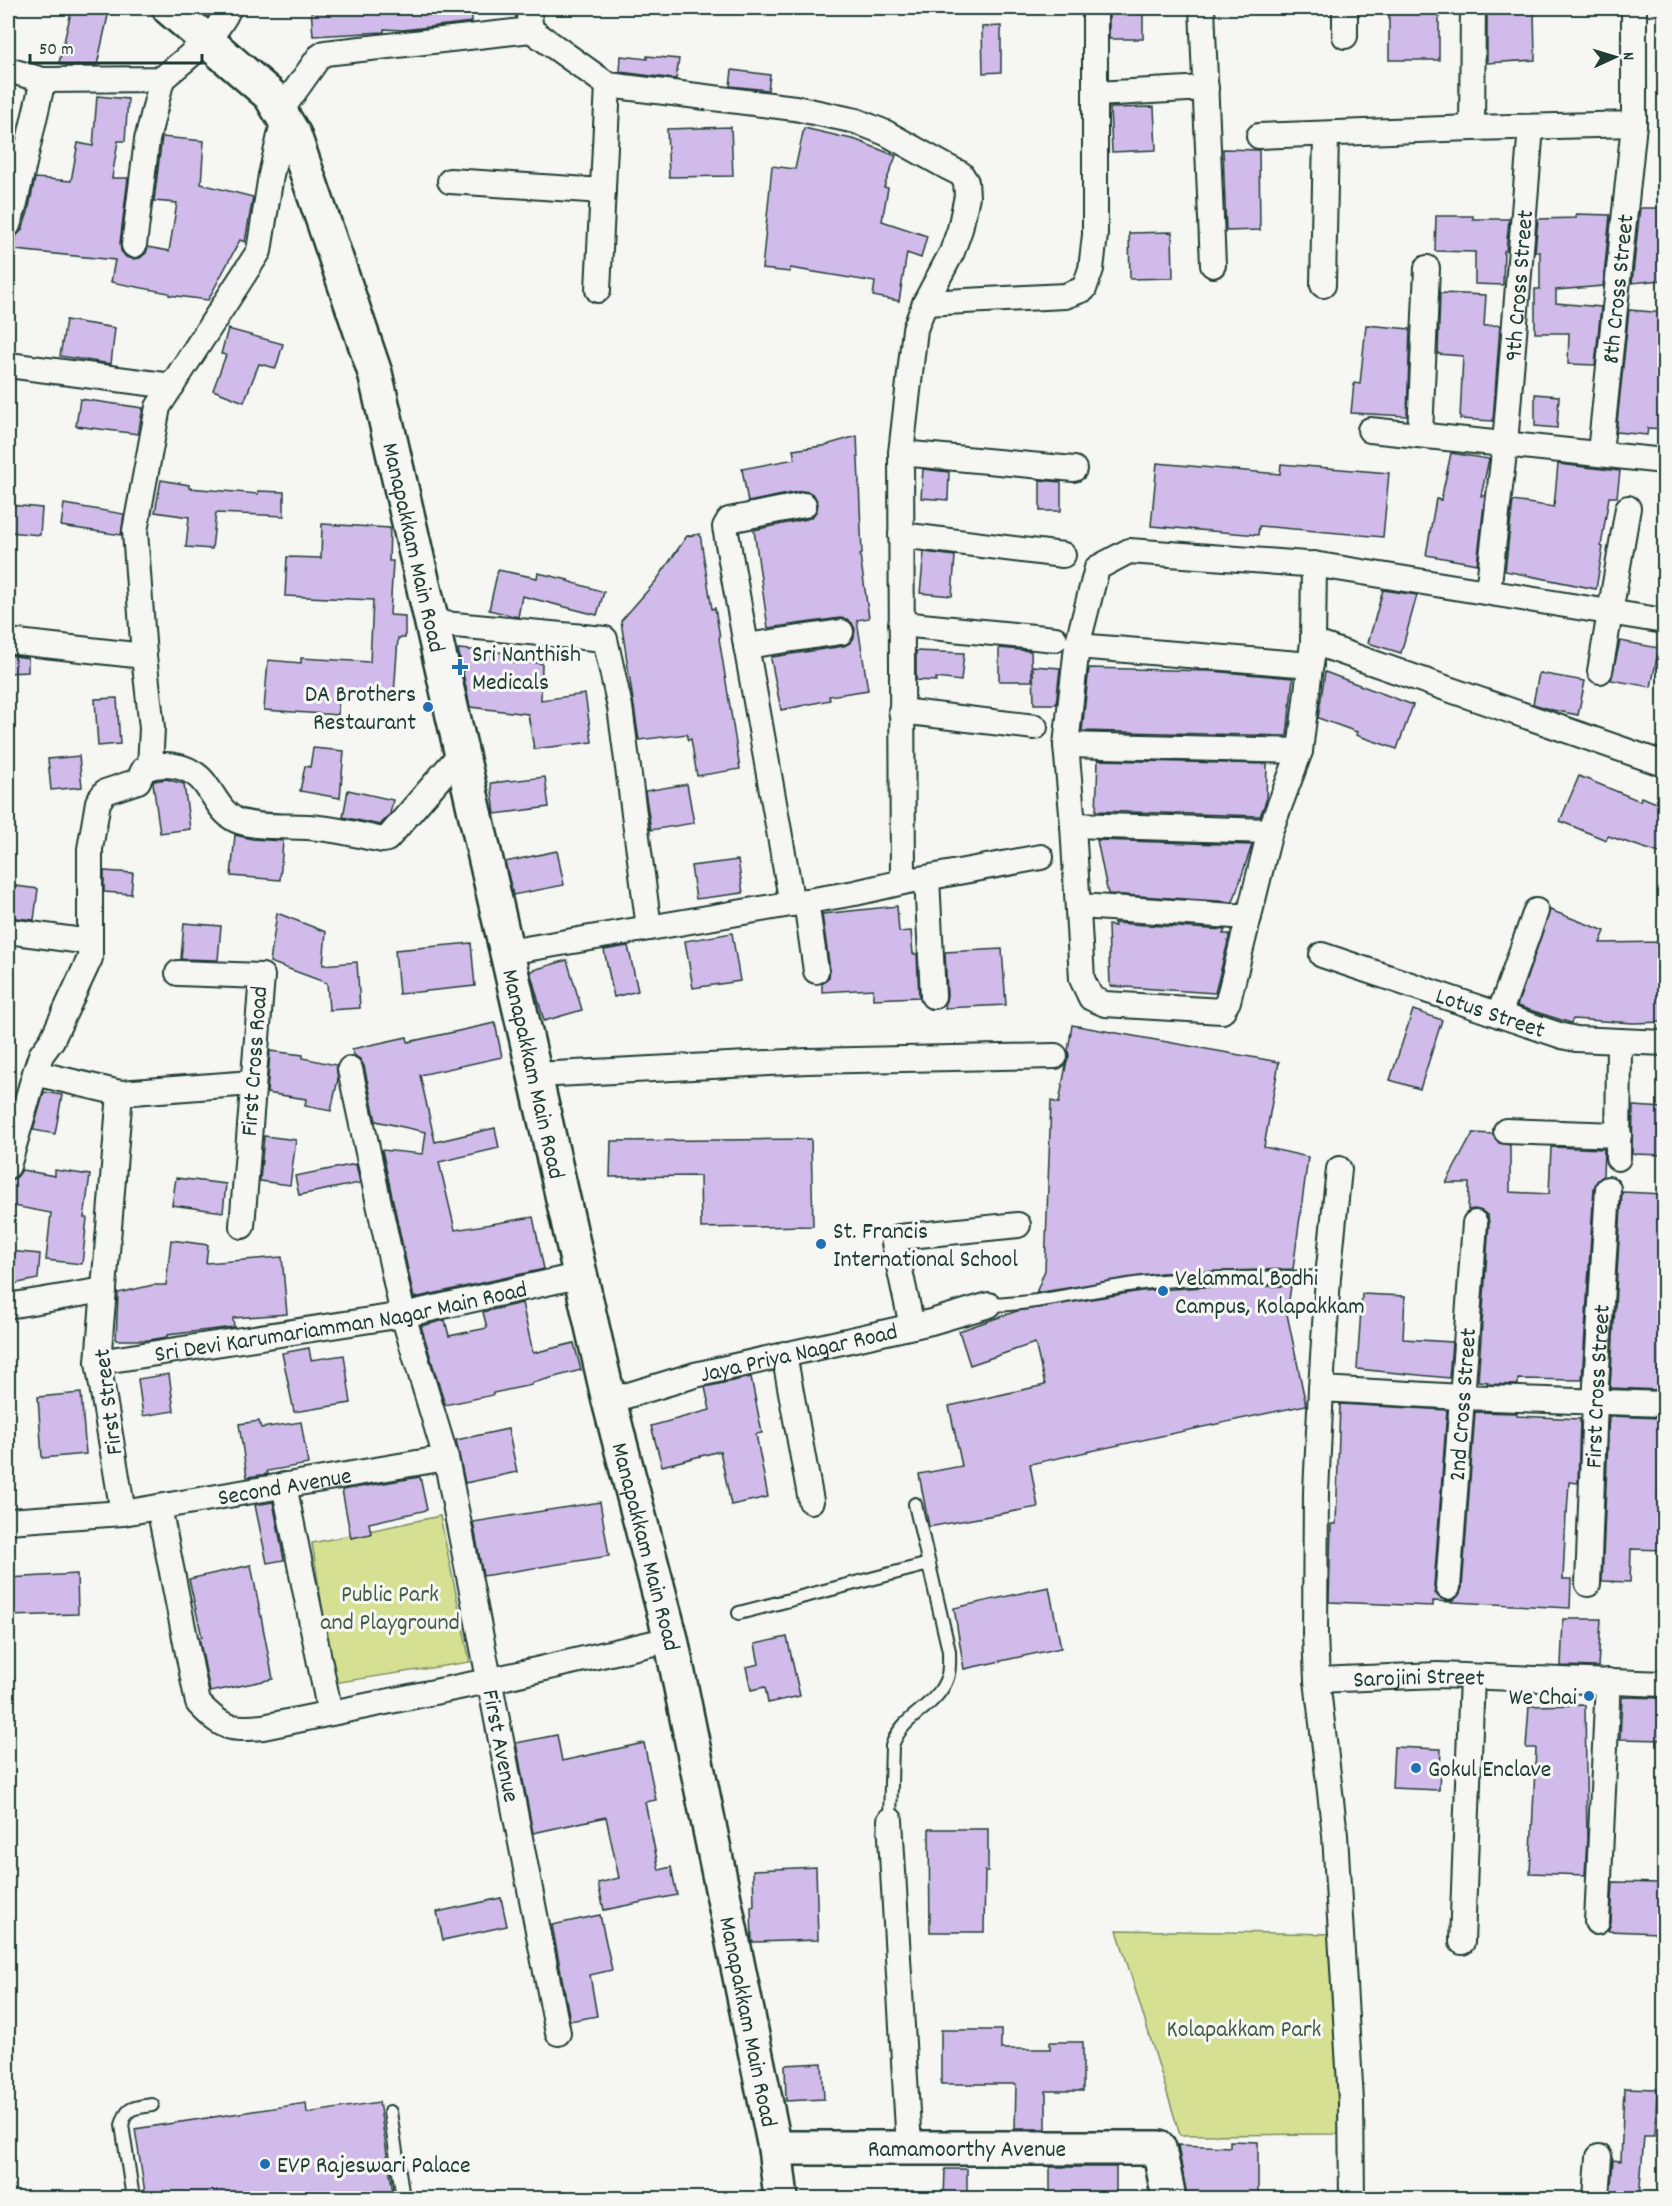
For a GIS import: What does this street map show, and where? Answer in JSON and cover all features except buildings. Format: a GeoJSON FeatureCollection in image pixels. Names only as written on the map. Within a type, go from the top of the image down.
{"type":"FeatureCollection","features":[{"type":"Feature","properties":{"kind":"main road","name":"Manapakkam Main Road"},"geometry":{"type":"LineString","coordinates":[[170,8],[270,95],[294,135],[375,373],[609,1401],[671,1639],[775,2148],[781,2199]]}},
{"type":"Feature","properties":{"kind":"main road","name":"Ramamoorthy Avenue"},"geometry":{"type":"LineString","coordinates":[[775,2148],[909,2146],[1159,2148],[1169,2199]]}},
{"type":"Feature","properties":{"kind":"street"},"geometry":{"type":"LineString","coordinates":[[134,245],[147,140],[162,79],[207,40],[221,23],[229,8]]}},
{"type":"Feature","properties":{"kind":"street"},"geometry":{"type":"LineString","coordinates":[[925,303],[1065,296],[1084,289],[1091,269],[1095,235],[1095,8]]}},
{"type":"Feature","properties":{"kind":"street"},"geometry":{"type":"LineString","coordinates":[[1202,8],[1214,265]]}},
{"type":"Feature","properties":{"kind":"street"},"geometry":{"type":"LineString","coordinates":[[1345,8],[1345,36]]}},
{"type":"Feature","properties":{"kind":"street"},"geometry":{"type":"LineString","coordinates":[[1472,128],[1473,8]]}},
{"type":"Feature","properties":{"kind":"street","name":"8th Cross Street"},"geometry":{"type":"LineString","coordinates":[[1600,453],[1634,124],[1634,8]]}},
{"type":"Feature","properties":{"kind":"street"},"geometry":{"type":"LineString","coordinates":[[150,767],[152,728],[135,531],[158,407],[260,251],[282,115],[319,57],[325,53],[530,19],[608,85],[795,108],[856,121],[886,133],[961,174],[966,182],[967,196],[960,229],[952,252],[925,303],[915,329],[901,453],[903,882]]}},
{"type":"Feature","properties":{"kind":"street"},"geometry":{"type":"LineString","coordinates":[[8,70],[44,80],[162,79]]}},
{"type":"Feature","properties":{"kind":"street"},"geometry":{"type":"LineString","coordinates":[[8,225],[44,80]]}},
{"type":"Feature","properties":{"kind":"street"},"geometry":{"type":"LineString","coordinates":[[598,290],[608,85]]}},
{"type":"Feature","properties":{"kind":"street"},"geometry":{"type":"LineString","coordinates":[[1096,94],[1206,88]]}},
{"type":"Feature","properties":{"kind":"street"},"geometry":{"type":"LineString","coordinates":[[1259,136],[1634,124]]}},
{"type":"Feature","properties":{"kind":"street","name":"9th Cross Street"},"geometry":{"type":"LineString","coordinates":[[1488,591],[1505,444],[1531,127]]}},
{"type":"Feature","properties":{"kind":"street"},"geometry":{"type":"LineString","coordinates":[[1323,285],[1326,134]]}},
{"type":"Feature","properties":{"kind":"street"},"geometry":{"type":"LineString","coordinates":[[450,181],[603,191]]}},
{"type":"Feature","properties":{"kind":"street"},"geometry":{"type":"LineString","coordinates":[[1420,435],[1427,268]]}},
{"type":"Feature","properties":{"kind":"street"},"geometry":{"type":"LineString","coordinates":[[8,365],[172,386]]}},
{"type":"Feature","properties":{"kind":"street"},"geometry":{"type":"LineString","coordinates":[[1370,430],[1665,460]]}},
{"type":"Feature","properties":{"kind":"street"},"geometry":{"type":"LineString","coordinates":[[901,453],[1074,469]]}},
{"type":"Feature","properties":{"kind":"street"},"geometry":{"type":"LineString","coordinates":[[804,505],[729,520],[725,527],[746,646],[799,902],[816,971]]}},
{"type":"Feature","properties":{"kind":"street"},"geometry":{"type":"LineString","coordinates":[[1600,671],[1628,508]]}},
{"type":"Feature","properties":{"kind":"street"},"geometry":{"type":"LineString","coordinates":[[901,535],[1063,555]]}},
{"type":"Feature","properties":{"kind":"street"},"geometry":{"type":"LineString","coordinates":[[1316,565],[1312,653],[1300,751],[1270,831],[1228,1001],[1222,1011],[1198,1011],[1105,1004],[1091,998],[1082,979],[1079,906],[1066,745],[1066,643],[1097,568],[1129,551],[1316,565],[1665,621]]}},
{"type":"Feature","properties":{"kind":"street"},"geometry":{"type":"LineString","coordinates":[[433,623],[605,639],[620,707],[649,928]]}},
{"type":"Feature","properties":{"kind":"street"},"geometry":{"type":"LineString","coordinates":[[901,624],[1066,643],[1312,653],[1665,764]]}},
{"type":"Feature","properties":{"kind":"street"},"geometry":{"type":"LineString","coordinates":[[746,646],[841,632]]}},
{"type":"Feature","properties":{"kind":"street"},"geometry":{"type":"LineString","coordinates":[[8,641],[144,656]]}},
{"type":"Feature","properties":{"kind":"street"},"geometry":{"type":"LineString","coordinates":[[902,711],[1035,727]]}},
{"type":"Feature","properties":{"kind":"street"},"geometry":{"type":"LineString","coordinates":[[1066,745],[1300,751]]}},
{"type":"Feature","properties":{"kind":"street"},"geometry":{"type":"LineString","coordinates":[[8,1166],[40,1055],[52,1040],[90,958],[90,849],[98,802],[105,792],[138,782],[144,769],[157,764],[184,767],[201,779],[226,813],[235,820],[247,824],[320,828],[383,840],[387,839],[462,752]]}},
{"type":"Feature","properties":{"kind":"street"},"geometry":{"type":"LineString","coordinates":[[1073,825],[1270,831]]}},
{"type":"Feature","properties":{"kind":"street"},"geometry":{"type":"LineString","coordinates":[[508,952],[799,902],[1041,857]]}},
{"type":"Feature","properties":{"kind":"street"},"geometry":{"type":"LineString","coordinates":[[927,878],[933,996]]}},
{"type":"Feature","properties":{"kind":"street"},"geometry":{"type":"LineString","coordinates":[[1079,906],[1249,917]]}},
{"type":"Feature","properties":{"kind":"street"},"geometry":{"type":"LineString","coordinates":[[1499,1015],[1536,911]]}},
{"type":"Feature","properties":{"kind":"street"},"geometry":{"type":"LineString","coordinates":[[8,931],[90,942]]}},
{"type":"Feature","properties":{"kind":"street","name":"Lotus Street"},"geometry":{"type":"LineString","coordinates":[[1322,955],[1570,1038],[1665,1043]]}},
{"type":"Feature","properties":{"kind":"street","name":"First Cross Road"},"geometry":{"type":"LineString","coordinates":[[178,973],[262,976],[242,1226]]}},
{"type":"Feature","properties":{"kind":"street"},"geometry":{"type":"LineString","coordinates":[[1506,1131],[1618,1147],[1618,1041]]}},
{"type":"Feature","properties":{"kind":"street"},"geometry":{"type":"LineString","coordinates":[[536,1075],[807,1061],[1055,1056]]}},
{"type":"Feature","properties":{"kind":"street","name":"First Avenue"},"geometry":{"type":"LineString","coordinates":[[350,1070],[403,1314],[446,1458],[558,2033]]}},
{"type":"Feature","properties":{"kind":"street"},"geometry":{"type":"LineString","coordinates":[[35,1073],[120,1093],[252,1083]]}},
{"type":"Feature","properties":{"kind":"street","name":"First Street"},"geometry":{"type":"LineString","coordinates":[[120,1093],[98,1362],[123,1513]]}},
{"type":"Feature","properties":{"kind":"street"},"geometry":{"type":"LineString","coordinates":[[1339,1169],[1328,1277],[1321,1389],[1316,1516],[1315,1634],[1317,1680],[1335,1835],[1351,2101],[1352,2199]]}},
{"type":"Feature","properties":{"kind":"street","name":"First Cross Street"},"geometry":{"type":"LineString","coordinates":[[1588,1584],[1595,1401],[1608,1189]]}},
{"type":"Feature","properties":{"kind":"street","name":"2nd Cross Street"},"geometry":{"type":"LineString","coordinates":[[1448,1587],[1474,1223]]}},
{"type":"Feature","properties":{"kind":"street"},"geometry":{"type":"LineString","coordinates":[[912,1326],[894,1244],[899,1237],[1018,1225]]}},
{"type":"Feature","properties":{"kind":"street","name":"Sri Devi Karumariamman Nagar Main Road"},"geometry":{"type":"LineString","coordinates":[[98,1362],[403,1314],[582,1275]]}},
{"type":"Feature","properties":{"kind":"street"},"geometry":{"type":"LineString","coordinates":[[8,1306],[104,1290]]}},
{"type":"Feature","properties":{"kind":"street","name":"Jaya Priya Nagar Road"},"geometry":{"type":"LineString","coordinates":[[609,1401],[695,1375],[912,1326],[989,1305]]}},
{"type":"Feature","properties":{"kind":"street"},"geometry":{"type":"LineString","coordinates":[[784,1354],[811,1501]]}},
{"type":"Feature","properties":{"kind":"street"},"geometry":{"type":"LineString","coordinates":[[1321,1389],[1462,1397],[1665,1404]]}},
{"type":"Feature","properties":{"kind":"street","name":"Second Avenue"},"geometry":{"type":"LineString","coordinates":[[8,1521],[123,1513],[446,1458]]}},
{"type":"Feature","properties":{"kind":"street"},"geometry":{"type":"LineString","coordinates":[[284,1485],[330,1713]]}},
{"type":"Feature","properties":{"kind":"street"},"geometry":{"type":"LineString","coordinates":[[159,1507],[198,1703],[216,1721],[239,1729],[263,1727],[488,1681],[671,1639]]}},
{"type":"Feature","properties":{"kind":"street","name":"Sarojini Street"},"geometry":{"type":"LineString","coordinates":[[1317,1680],[1438,1675],[1665,1684]]}},
{"type":"Feature","properties":{"kind":"street"},"geometry":{"type":"LineString","coordinates":[[1462,1942],[1472,1677]]}},
{"type":"Feature","properties":{"kind":"street"},"geometry":{"type":"LineString","coordinates":[[1597,1922],[1608,1681]]}},
{"type":"Feature","properties":{"kind":"street"},"geometry":{"type":"LineString","coordinates":[[890,1820],[909,2146]]}},
{"type":"Feature","properties":{"kind":"street"},"geometry":{"type":"LineString","coordinates":[[1596,2199],[1599,2157]]}},
{"type":"Feature","properties":{"kind":"lane"},"geometry":{"type":"LineString","coordinates":[[989,1305],[1016,1305],[1161,1281],[1328,1277]]}},
{"type":"Feature","properties":{"kind":"lane"},"geometry":{"type":"LineString","coordinates":[[890,1820],[892,1746],[895,1736],[900,1727],[933,1700],[942,1689],[949,1669],[949,1651],[915,1504]]}},
{"type":"Feature","properties":{"kind":"lane"},"geometry":{"type":"LineString","coordinates":[[739,1613],[929,1564]]}},
{"type":"Feature","properties":{"kind":"lane"},"geometry":{"type":"LineString","coordinates":[[133,2199],[122,2125],[125,2114],[132,2108],[152,2105]]}},
{"type":"Feature","properties":{"kind":"lane"},"geometry":{"type":"LineString","coordinates":[[390,2112],[403,2199]]}},
{"type":"Feature","properties":{"kind":"green space","name":"Public Park and Playground"},"geometry":{"type":"Polygon","coordinates":[[[440,1516],[470,1662],[334,1683],[312,1543],[440,1516]]]}},
{"type":"Feature","properties":{"kind":"green space","name":"Kolapakkam Park"},"geometry":{"type":"Polygon","coordinates":[[[1117,1930],[1335,1934],[1339,2134],[1180,2135],[1117,1930]]]}},
{"type":"Feature","properties":{"kind":"place","name":"Sri Nanthish Medicals"},"geometry":{"type":"Point","coordinates":[460,667]}},
{"type":"Feature","properties":{"kind":"place","name":"DA Brothers Restaurant"},"geometry":{"type":"Point","coordinates":[428,707]}},
{"type":"Feature","properties":{"kind":"place","name":"St. Francis International School"},"geometry":{"type":"Point","coordinates":[821,1244]}},
{"type":"Feature","properties":{"kind":"place","name":"Velammal Bodhi Campus, Kolapakkam"},"geometry":{"type":"Point","coordinates":[1163,1291]}},
{"type":"Feature","properties":{"kind":"place","name":"We Chai"},"geometry":{"type":"Point","coordinates":[1589,1696]}},
{"type":"Feature","properties":{"kind":"place","name":"Gokul Enclave"},"geometry":{"type":"Point","coordinates":[1416,1768]}},
{"type":"Feature","properties":{"kind":"place","name":"EVP Rajeswari Palace"},"geometry":{"type":"Point","coordinates":[265,2164]}}]}
